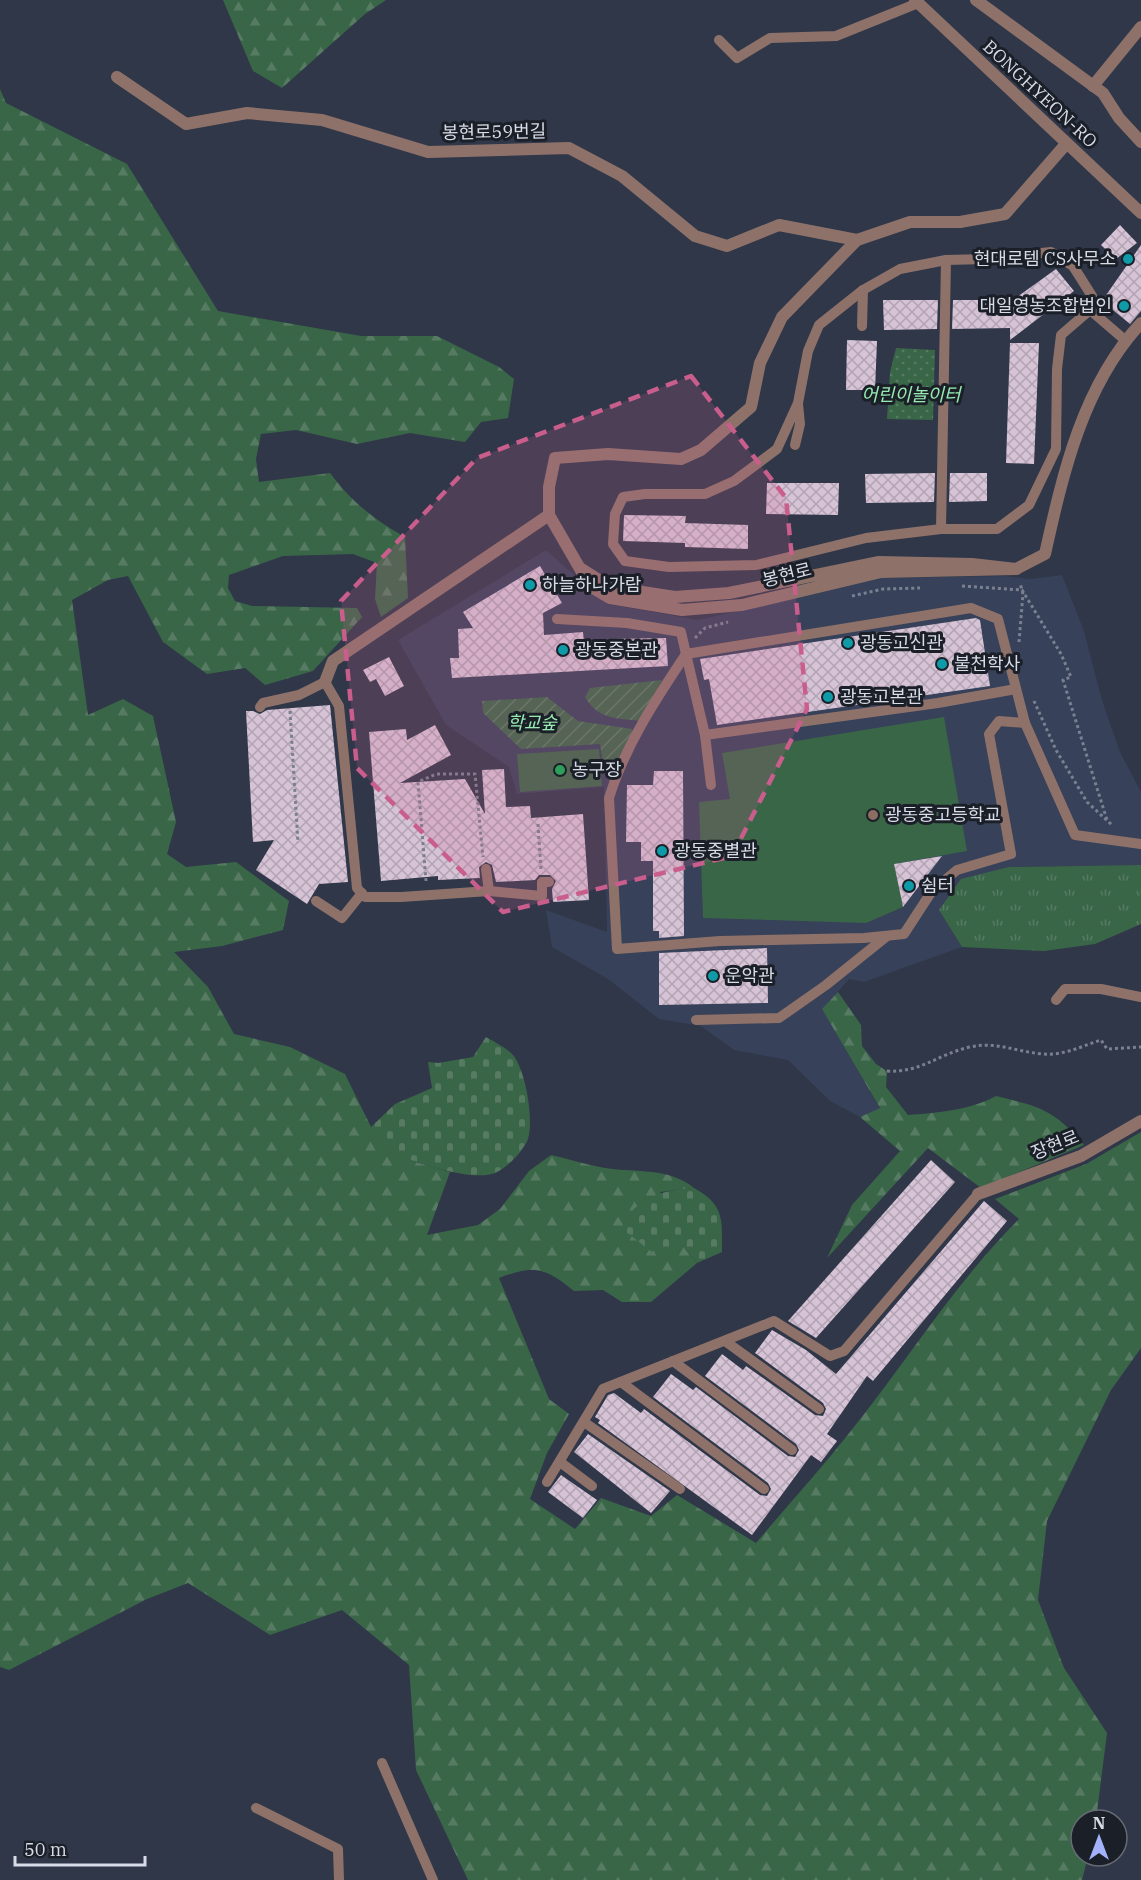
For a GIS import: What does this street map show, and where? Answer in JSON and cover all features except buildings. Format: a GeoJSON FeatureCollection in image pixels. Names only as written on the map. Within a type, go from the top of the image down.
{"type":"FeatureCollection","features":[{"type":"Feature","properties":{"kind":"street"},"geometry":{"type":"LineString","coordinates":[[976,0],[1103,93],[1119,118],[1141,142]]}},
{"type":"Feature","properties":{"kind":"street","name":"BONGHYEON-RO"},"geometry":{"type":"LineString","coordinates":[[916,1],[1141,213]]}},
{"type":"Feature","properties":{"kind":"street"},"geometry":{"type":"LineString","coordinates":[[1093,86],[1141,27]]}},
{"type":"Feature","properties":{"kind":"street","name":"봉현로59번길"},"geometry":{"type":"LineString","coordinates":[[117,77],[186,124],[247,113],[322,120],[428,152],[568,148],[622,176],[695,236],[727,246],[779,225],[857,240]]}},
{"type":"Feature","properties":{"kind":"street","name":"봉현로59번길"},"geometry":{"type":"LineString","coordinates":[[549,515],[549,487],[555,458],[608,454],[681,459],[701,450],[751,407],[760,363],[782,317],[857,240],[910,222],[960,222],[1005,214],[1066,144]]}},
{"type":"Feature","properties":{"kind":"street","name":"봉현로"},"geometry":{"type":"LineString","coordinates":[[549,515],[590,586],[610,598],[682,610],[742,605],[881,572],[1016,569],[1045,554],[1058,493],[1085,410],[1125,340],[1141,323]]}},
{"type":"Feature","properties":{"kind":"street"},"geometry":{"type":"LineString","coordinates":[[325,682],[333,661],[549,515]]}},
{"type":"Feature","properties":{"kind":"street","name":"장현로"},"geometry":{"type":"LineString","coordinates":[[978,1194],[1081,1156],[1141,1121]]}},
{"type":"Feature","properties":{"kind":"lane"},"geometry":{"type":"LineString","coordinates":[[719,40],[736,58],[770,38],[836,36],[916,1]]}},
{"type":"Feature","properties":{"kind":"lane"},"geometry":{"type":"LineString","coordinates":[[1051,252],[1073,266],[1092,296],[1090,310],[1061,335],[1057,369],[1056,449],[1029,505],[997,529],[941,530],[866,538],[756,565],[669,567],[625,561],[613,544],[615,514],[623,497],[645,494],[705,494],[734,481],[777,449],[798,403],[808,351],[819,325],[863,290],[900,269],[946,260],[986,259],[1051,252]]}},
{"type":"Feature","properties":{"kind":"lane"},"geometry":{"type":"LineString","coordinates":[[941,530],[946,260]]}},
{"type":"Feature","properties":{"kind":"lane"},"geometry":{"type":"LineString","coordinates":[[862,326],[863,290]]}},
{"type":"Feature","properties":{"kind":"lane"},"geometry":{"type":"LineString","coordinates":[[1090,310],[1125,340]]}},
{"type":"Feature","properties":{"kind":"lane"},"geometry":{"type":"LineString","coordinates":[[795,445],[800,424],[798,403]]}},
{"type":"Feature","properties":{"kind":"lane"},"geometry":{"type":"LineString","coordinates":[[1025,723],[999,721],[989,734],[1011,854],[957,870],[932,891],[904,934],[720,941],[617,949],[609,798],[615,778],[652,704],[685,652],[971,608],[998,619],[1025,723],[1075,835],[1137,844]]}},
{"type":"Feature","properties":{"kind":"lane"},"geometry":{"type":"LineString","coordinates":[[557,619],[627,623],[681,632],[705,735],[711,785]]}},
{"type":"Feature","properties":{"kind":"lane"},"geometry":{"type":"LineString","coordinates":[[260,707],[263,703],[289,697],[325,682],[339,706],[350,844],[357,888],[365,897],[489,891],[542,896],[544,879]]}},
{"type":"Feature","properties":{"kind":"lane"},"geometry":{"type":"LineString","coordinates":[[705,735],[938,703],[1016,689]]}},
{"type":"Feature","properties":{"kind":"lane"},"geometry":{"type":"LineString","coordinates":[[484,864],[489,891]]}},
{"type":"Feature","properties":{"kind":"lane"},"geometry":{"type":"LineString","coordinates":[[316,901],[342,918],[362,893]]}},
{"type":"Feature","properties":{"kind":"lane"},"geometry":{"type":"LineString","coordinates":[[696,1020],[780,1018],[826,985],[888,935]]}},
{"type":"Feature","properties":{"kind":"lane"},"geometry":{"type":"LineString","coordinates":[[1056,1000],[1065,989],[1101,989],[1141,997]]}},
{"type":"Feature","properties":{"kind":"lane"},"geometry":{"type":"LineString","coordinates":[[547,1482],[603,1389],[774,1321],[830,1356],[844,1351],[978,1194]]}},
{"type":"Feature","properties":{"kind":"lane"},"geometry":{"type":"LineString","coordinates":[[725,1341],[819,1409]]}},
{"type":"Feature","properties":{"kind":"lane"},"geometry":{"type":"LineString","coordinates":[[673,1361],[792,1450]]}},
{"type":"Feature","properties":{"kind":"lane"},"geometry":{"type":"LineString","coordinates":[[621,1382],[764,1489]]}},
{"type":"Feature","properties":{"kind":"lane"},"geometry":{"type":"LineString","coordinates":[[584,1422],[680,1489]]}},
{"type":"Feature","properties":{"kind":"lane"},"geometry":{"type":"LineString","coordinates":[[560,1462],[591,1486]]}},
{"type":"Feature","properties":{"kind":"lane"},"geometry":{"type":"LineString","coordinates":[[382,1763],[433,1880]]}},
{"type":"Feature","properties":{"kind":"lane"},"geometry":{"type":"LineString","coordinates":[[256,1808],[339,1849],[339,1880]]}},
{"type":"Feature","properties":{"kind":"path"},"geometry":{"type":"LineString","coordinates":[[1016,569],[1022,590],[1061,654],[1071,677],[1063,680],[1107,820]]}},
{"type":"Feature","properties":{"kind":"path"},"geometry":{"type":"LineString","coordinates":[[952,586],[1022,590]]}},
{"type":"Feature","properties":{"kind":"path"},"geometry":{"type":"LineString","coordinates":[[851,596],[883,589],[930,587]]}},
{"type":"Feature","properties":{"kind":"path"},"geometry":{"type":"LineString","coordinates":[[1018,653],[1022,590]]}},
{"type":"Feature","properties":{"kind":"path"},"geometry":{"type":"LineString","coordinates":[[685,652],[705,627],[728,622]]}},
{"type":"Feature","properties":{"kind":"path"},"geometry":{"type":"LineString","coordinates":[[1016,689],[1035,702],[1056,750],[1087,802],[1137,844]]}},
{"type":"Feature","properties":{"kind":"path"},"geometry":{"type":"LineString","coordinates":[[289,697],[298,843]]}},
{"type":"Feature","properties":{"kind":"path"},"geometry":{"type":"LineString","coordinates":[[427,895],[418,782],[436,774],[476,774],[484,864]]}},
{"type":"Feature","properties":{"kind":"path"},"geometry":{"type":"LineString","coordinates":[[538,824],[544,879]]}},
{"type":"Feature","properties":{"kind":"path"},"geometry":{"type":"LineString","coordinates":[[887,1071],[908,1072],[968,1047],[990,1044],[1042,1054],[1061,1053],[1101,1040],[1107,1049],[1141,1047]]}},
{"type":"Feature","properties":{"kind":"highlighted area"},"geometry":{"type":"Polygon","coordinates":[[[691,376],[786,498],[807,709],[732,856],[503,912],[357,768],[341,601],[477,458],[691,376]]]}},
{"type":"Feature","properties":{"kind":"shaded area","name":"광동중고등학교"},"geometry":{"type":"Polygon","coordinates":[[[546,550],[607,604],[698,620],[879,578],[1004,576],[1030,579],[1062,575],[1084,631],[1102,700],[1120,752],[1141,792],[1141,865],[1009,867],[939,910],[962,947],[864,982],[849,979],[823,1009],[880,1109],[860,1117],[830,1101],[788,1060],[734,1050],[701,1026],[659,1019],[608,979],[552,947],[546,910],[607,932],[604,787],[517,794],[509,767],[446,725],[398,640],[546,550]]]}},
{"type":"Feature","properties":{"kind":"green space"},"geometry":{"type":"Polygon","coordinates":[[[223,0],[386,0],[365,14],[282,88],[253,71],[223,0]]]}},
{"type":"Feature","properties":{"kind":"green space"},"geometry":{"type":"Polygon","coordinates":[[[0,89],[6,103],[127,164],[218,311],[361,336],[437,336],[499,367],[514,379],[508,418],[481,422],[465,442],[410,433],[357,444],[296,430],[261,434],[256,459],[259,482],[330,473],[364,509],[405,537],[408,598],[381,617],[375,599],[377,563],[353,554],[283,556],[229,575],[228,588],[235,601],[252,606],[357,608],[362,617],[313,671],[265,685],[245,668],[207,674],[163,642],[128,576],[108,580],[72,600],[88,715],[123,699],[153,716],[176,822],[167,854],[186,867],[236,862],[289,901],[283,930],[222,946],[174,952],[208,987],[234,1034],[290,1047],[345,1074],[371,1127],[416,1162],[450,1172],[427,1235],[478,1225],[500,1209],[529,1171],[551,1155],[605,1168],[663,1174],[684,1181],[694,1188],[660,1192],[682,1245],[697,1263],[651,1302],[622,1302],[603,1290],[574,1291],[555,1277],[538,1271],[521,1271],[499,1278],[549,1399],[569,1414],[547,1453],[530,1499],[575,1529],[601,1498],[651,1516],[677,1495],[756,1543],[850,1432],[952,1296],[1019,1219],[995,1199],[1086,1164],[1141,1132],[1141,1348],[1111,1390],[1047,1521],[1038,1600],[1064,1668],[1107,1733],[1098,1808],[1069,1808],[1069,1868],[1085,1868],[1082,1880],[468,1880],[416,1770],[409,1665],[342,1610],[270,1635],[188,1583],[147,1599],[9,1670],[0,1667],[0,89]]]}},
{"type":"Feature","properties":{"kind":"green space","name":"어린이놀이터"},"geometry":{"type":"Polygon","coordinates":[[[896,348],[935,350],[933,420],[887,419],[890,372],[896,348]]]}},
{"type":"Feature","properties":{"kind":"green space","name":"학교숲"},"geometry":{"type":"Polygon","coordinates":[[[662,680],[641,721],[602,714],[590,705],[585,697],[590,688],[662,680]]]}},
{"type":"Feature","properties":{"kind":"green space","name":"학교숲"},"geometry":{"type":"Polygon","coordinates":[[[547,697],[578,721],[632,729],[633,734],[619,763],[603,764],[600,744],[521,749],[483,713],[482,701],[547,697]]]}},
{"type":"Feature","properties":{"kind":"green space"},"geometry":{"type":"Polygon","coordinates":[[[944,717],[967,851],[894,864],[903,907],[866,923],[703,918],[699,802],[730,799],[722,753],[944,717]]]}},
{"type":"Feature","properties":{"kind":"green space","name":"농구장"},"geometry":{"type":"Polygon","coordinates":[[[599,749],[602,786],[520,792],[517,754],[599,749]]]}},
{"type":"Feature","properties":{"kind":"green space"},"geometry":{"type":"Polygon","coordinates":[[[1141,865],[1141,924],[1095,944],[1044,951],[962,947],[939,910],[961,879],[1009,867],[1141,865]]]}},
{"type":"Feature","properties":{"kind":"green space"},"geometry":{"type":"Polygon","coordinates":[[[838,992],[861,1025],[862,1046],[876,1064],[887,1071],[886,1087],[908,1115],[965,1108],[996,1096],[1045,1111],[1064,1124],[1084,1145],[981,1188],[928,1148],[827,1258],[852,1205],[900,1151],[860,1117],[880,1108],[822,1009],[838,992]]]}},
{"type":"Feature","properties":{"kind":"green space"},"geometry":{"type":"Polygon","coordinates":[[[486,1037],[513,1055],[518,1062],[528,1096],[530,1131],[526,1144],[515,1158],[497,1172],[474,1175],[425,1165],[385,1147],[371,1127],[395,1104],[432,1088],[428,1062],[438,1063],[473,1057],[486,1037]]]}},
{"type":"Feature","properties":{"kind":"green space"},"geometry":{"type":"Polygon","coordinates":[[[694,1188],[711,1201],[720,1214],[722,1252],[697,1263],[682,1245],[652,1252],[626,1232],[626,1217],[649,1198],[673,1190],[694,1188]]]}},
{"type":"Feature","properties":{"kind":"place","name":"현대로템 CS사무소"},"geometry":{"type":"Point","coordinates":[1128,259]}},
{"type":"Feature","properties":{"kind":"place","name":"대일영농조합법인"},"geometry":{"type":"Point","coordinates":[1124,306]}},
{"type":"Feature","properties":{"kind":"place","name":"하늘하나가람"},"geometry":{"type":"Point","coordinates":[530,585]}},
{"type":"Feature","properties":{"kind":"place","name":"광동고신관"},"geometry":{"type":"Point","coordinates":[848,643]}},
{"type":"Feature","properties":{"kind":"place","name":"광동중본관"},"geometry":{"type":"Point","coordinates":[563,650]}},
{"type":"Feature","properties":{"kind":"place","name":"불천학사"},"geometry":{"type":"Point","coordinates":[942,664]}},
{"type":"Feature","properties":{"kind":"place","name":"광동고본관"},"geometry":{"type":"Point","coordinates":[828,697]}},
{"type":"Feature","properties":{"kind":"place","name":"농구장"},"geometry":{"type":"Point","coordinates":[560,770]}},
{"type":"Feature","properties":{"kind":"place","name":"광동중고등학교"},"geometry":{"type":"Point","coordinates":[873,815]}},
{"type":"Feature","properties":{"kind":"place","name":"광동중별관"},"geometry":{"type":"Point","coordinates":[662,851]}},
{"type":"Feature","properties":{"kind":"place","name":"쉼터"},"geometry":{"type":"Point","coordinates":[909,886]}},
{"type":"Feature","properties":{"kind":"place","name":"운악관"},"geometry":{"type":"Point","coordinates":[713,976]}}]}
